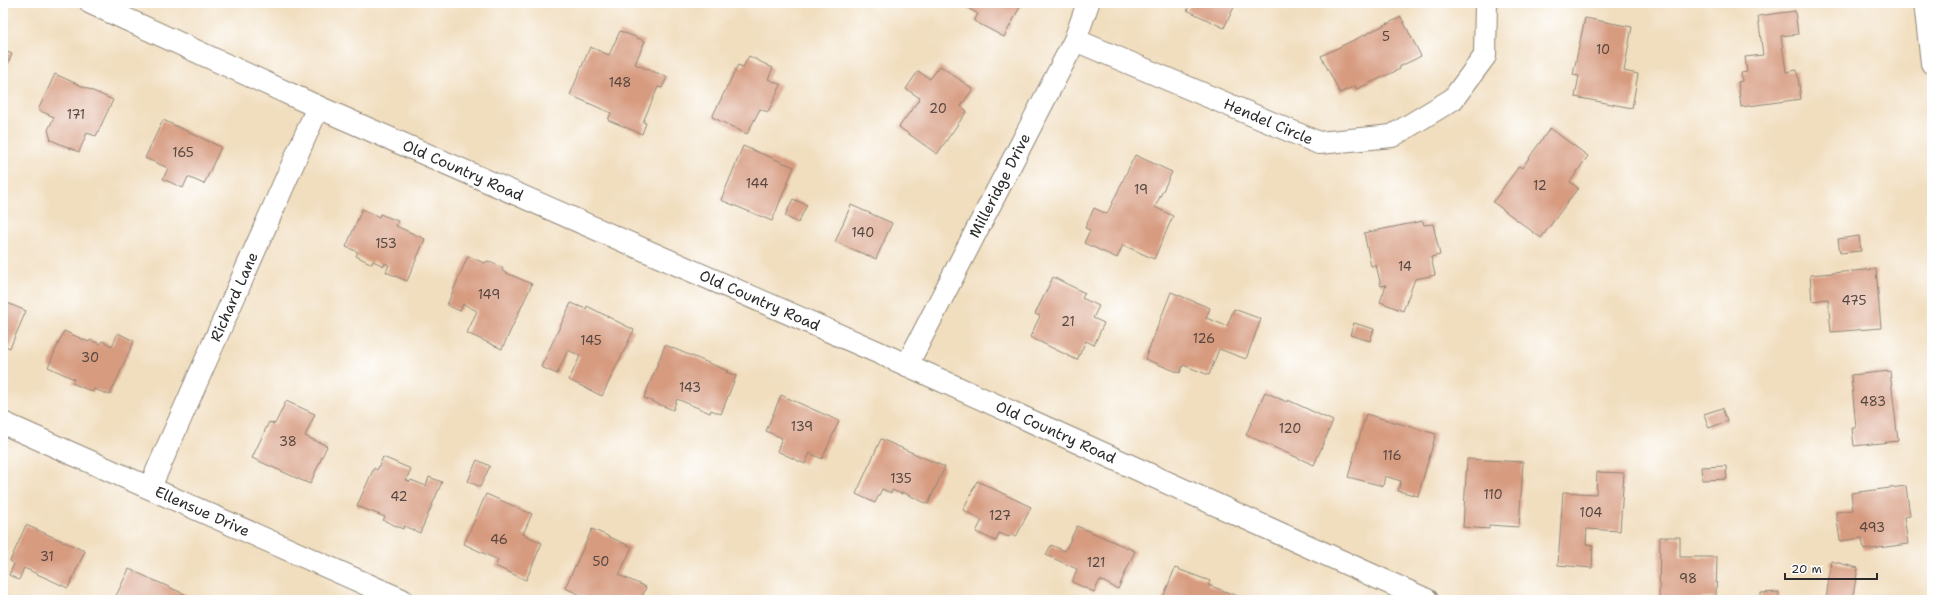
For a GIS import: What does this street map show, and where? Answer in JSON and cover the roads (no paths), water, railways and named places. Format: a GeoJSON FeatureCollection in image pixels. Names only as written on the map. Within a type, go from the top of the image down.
{"type":"FeatureCollection","features":[{"type":"Feature","properties":{"kind":"street","name":"Old Country Road"},"geometry":{"type":"LineString","coordinates":[[91,3],[318,107],[907,365],[1427,600]]}},
{"type":"Feature","properties":{"kind":"street","name":"Milleridge Drive"},"geometry":{"type":"LineString","coordinates":[[907,365],[1075,40],[1088,3]]}},
{"type":"Feature","properties":{"kind":"street","name":"Hendel Circle"},"geometry":{"type":"LineString","coordinates":[[1075,40],[1319,143],[1392,136],[1453,99],[1485,56],[1486,3]]}},
{"type":"Feature","properties":{"kind":"street"},"geometry":{"type":"LineString","coordinates":[[1927,5],[1932,63]]}},
{"type":"Feature","properties":{"kind":"street","name":"Richard Lane"},"geometry":{"type":"LineString","coordinates":[[150,487],[318,107]]}},
{"type":"Feature","properties":{"kind":"street","name":"Ellensue Drive"},"geometry":{"type":"LineString","coordinates":[[3,423],[402,600]]}}]}
